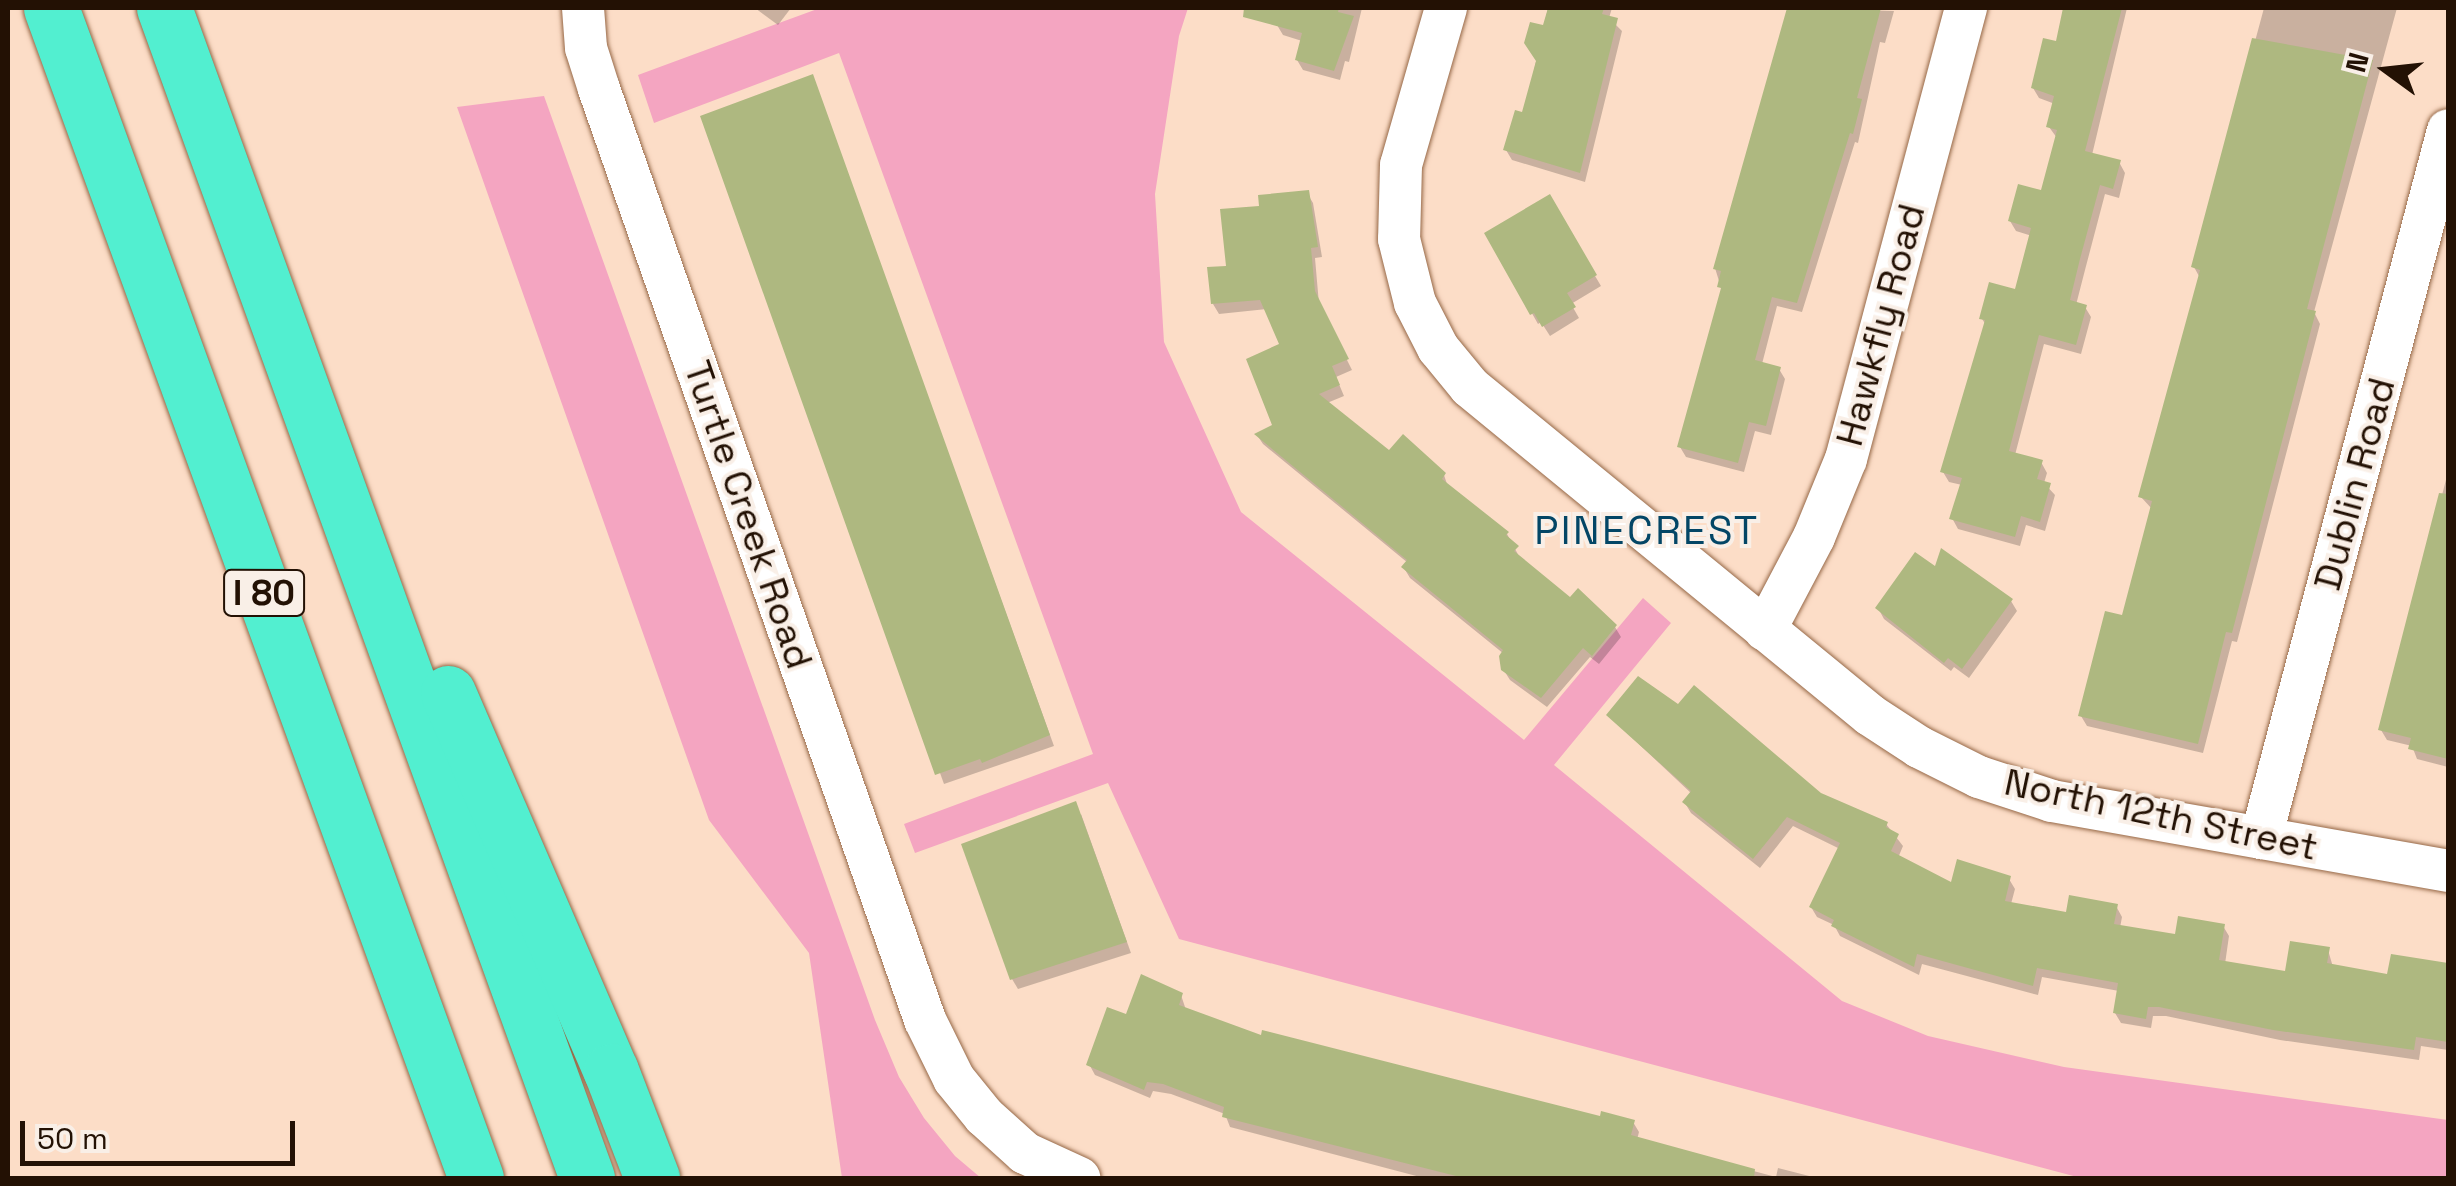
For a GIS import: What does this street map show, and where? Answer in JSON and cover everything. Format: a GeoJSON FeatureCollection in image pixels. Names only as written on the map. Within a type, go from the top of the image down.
{"type":"FeatureCollection","features":[{"type":"Feature","properties":{"kind":"highway","name":"I 80"},"geometry":{"type":"LineString","coordinates":[[51,8],[476,1178]]}},
{"type":"Feature","properties":{"kind":"highway","name":"I 80"},"geometry":{"type":"LineString","coordinates":[[164,8],[588,1178]]}},
{"type":"Feature","properties":{"kind":"highway"},"geometry":{"type":"LineString","coordinates":[[226,180],[611,1070],[652,1178]]}},
{"type":"Feature","properties":{"kind":"street","name":"Turtle Creek Road"},"geometry":{"type":"LineString","coordinates":[[583,8],[586,48],[599,89],[925,1020],[954,1079],[984,1116],[1026,1152],[1079,1178]]}},
{"type":"Feature","properties":{"kind":"street","name":"North 12th Street"},"geometry":{"type":"LineString","coordinates":[[1446,8],[1401,164],[1398,225],[1408,281],[1438,348],[1470,387],[1870,715],[1919,747],[1979,777],[2052,800],[2448,871]]}},
{"type":"Feature","properties":{"kind":"street","name":"Hawkfly Road"},"geometry":{"type":"LineString","coordinates":[[1765,630],[1814,538],[1846,459],[1966,8]]}},
{"type":"Feature","properties":{"kind":"street","name":"Dublin Road"},"geometry":{"type":"LineString","coordinates":[[2261,838],[2448,130]]}},
{"type":"Feature","properties":{"kind":"shaded area"},"geometry":{"type":"Polygon","coordinates":[[[820,8],[1188,8],[1179,36],[1155,194],[1164,342],[1241,512],[1524,740],[1643,598],[1671,623],[1554,765],[1842,1001],[1928,1036],[2064,1067],[2448,1120],[2448,1178],[2081,1178],[1179,939],[1108,783],[915,853],[904,824],[1093,754],[839,53],[654,123],[638,75],[820,8]]]}},
{"type":"Feature","properties":{"kind":"shaded area"},"geometry":{"type":"Polygon","coordinates":[[[544,96],[875,1020],[899,1077],[924,1118],[955,1156],[981,1178],[842,1178],[809,953],[709,820],[457,107],[544,96]]]}},
{"type":"Feature","properties":{"kind":"building"},"geometry":{"type":"Polygon","coordinates":[[[1244,8],[1339,8],[1338,12],[1354,16],[1334,71],[1295,60],[1302,33],[1243,17],[1244,8]]]}},
{"type":"Feature","properties":{"kind":"building"},"geometry":{"type":"Polygon","coordinates":[[[1548,8],[1604,8],[1602,14],[1618,18],[1580,173],[1503,150],[1515,110],[1522,112],[1536,61],[1524,43],[1530,22],[1543,25],[1548,8]]]}},
{"type":"Feature","properties":{"kind":"building"},"geometry":{"type":"Polygon","coordinates":[[[1787,8],[1881,8],[1857,98],[1862,99],[1853,134],[1850,133],[1797,303],[1772,297],[1755,360],[1781,367],[1766,426],[1749,422],[1738,463],[1677,447],[1721,288],[1717,287],[1721,271],[1713,269],[1787,8]]]}},
{"type":"Feature","properties":{"kind":"building"},"geometry":{"type":"Polygon","coordinates":[[[2063,8],[2122,8],[2085,151],[2121,160],[2113,189],[2100,185],[2070,300],[2087,305],[2076,345],[2039,335],[2009,451],[2043,460],[2037,479],[2051,483],[2040,522],[2021,516],[2015,537],[1949,519],[1962,478],[1940,472],[1985,320],[1979,319],[1989,282],[2015,289],[2031,228],[2008,221],[2018,184],[2041,190],[2057,130],[2046,127],[2054,96],[2031,88],[2043,38],[2056,41],[2063,8]]]}},
{"type":"Feature","properties":{"kind":"building"},"geometry":{"type":"Polygon","coordinates":[[[2252,38],[2373,60],[2307,309],[2316,311],[2232,633],[2226,632],[2198,744],[2078,716],[2105,611],[2122,615],[2152,501],[2138,497],[2200,270],[2191,267],[2252,38]]]}},
{"type":"Feature","properties":{"kind":"building"},"geometry":{"type":"Polygon","coordinates":[[[813,74],[1050,735],[982,763],[980,759],[935,775],[700,116],[813,74]]]}},
{"type":"Feature","properties":{"kind":"building"},"geometry":{"type":"Polygon","coordinates":[[[1309,190],[1318,247],[1311,248],[1315,291],[1349,359],[1332,366],[1340,385],[1319,394],[1389,450],[1403,434],[1446,473],[1442,479],[1509,532],[1506,535],[1519,546],[1514,551],[1570,597],[1578,588],[1617,625],[1592,656],[1583,648],[1541,698],[1501,670],[1499,656],[1503,650],[1401,567],[1407,560],[1254,434],[1272,425],[1246,359],[1279,344],[1260,300],[1211,304],[1207,267],[1226,266],[1220,209],[1259,206],[1258,195],[1309,190]]]}},
{"type":"Feature","properties":{"kind":"building"},"geometry":{"type":"Polygon","coordinates":[[[1550,194],[1597,275],[1567,293],[1576,307],[1542,327],[1534,313],[1530,315],[1484,233],[1550,194]]]}},
{"type":"Feature","properties":{"kind":"building"},"geometry":{"type":"Polygon","coordinates":[[[2439,493],[2448,494],[2448,759],[2408,749],[2411,738],[2378,730],[2439,493]]]}},
{"type":"Feature","properties":{"kind":"building"},"geometry":{"type":"Polygon","coordinates":[[[1941,548],[2013,599],[1962,669],[1948,658],[1944,663],[1875,608],[1915,552],[1935,566],[1941,548]]]}},
{"type":"Feature","properties":{"kind":"building"},"geometry":{"type":"Polygon","coordinates":[[[1638,676],[1678,704],[1694,685],[1821,793],[1888,822],[1886,827],[1899,834],[1891,851],[1951,882],[1957,859],[2011,876],[2005,901],[2066,912],[2069,895],[2118,904],[2114,924],[2175,934],[2178,916],[2225,924],[2219,960],[2285,971],[2290,941],[2330,947],[2327,963],[2387,974],[2391,954],[2448,963],[2448,1042],[2416,1037],[2414,1050],[2273,1030],[2159,1007],[2148,1007],[2146,1019],[2113,1013],[2118,983],[2037,968],[2033,986],[1917,954],[1914,967],[1831,926],[1834,920],[1809,907],[1840,843],[1787,817],[1753,859],[1682,802],[1691,791],[1606,715],[1638,676]]]}},
{"type":"Feature","properties":{"kind":"building"},"geometry":{"type":"Polygon","coordinates":[[[1076,801],[1127,942],[1010,980],[961,844],[1076,801]]]}},
{"type":"Feature","properties":{"kind":"building"},"geometry":{"type":"Polygon","coordinates":[[[1141,974],[1183,993],[1179,1005],[1261,1035],[1262,1030],[1600,1116],[1601,1111],[1635,1120],[1631,1135],[1755,1169],[1754,1178],[1464,1178],[1222,1117],[1224,1107],[1163,1084],[1147,1082],[1144,1090],[1086,1065],[1107,1007],[1126,1014],[1141,974]]]}},
{"type":"Feature","properties":{"kind":"district","name":"PINECREST"},"geometry":{"type":"Point","coordinates":[1647,531]}}]}
